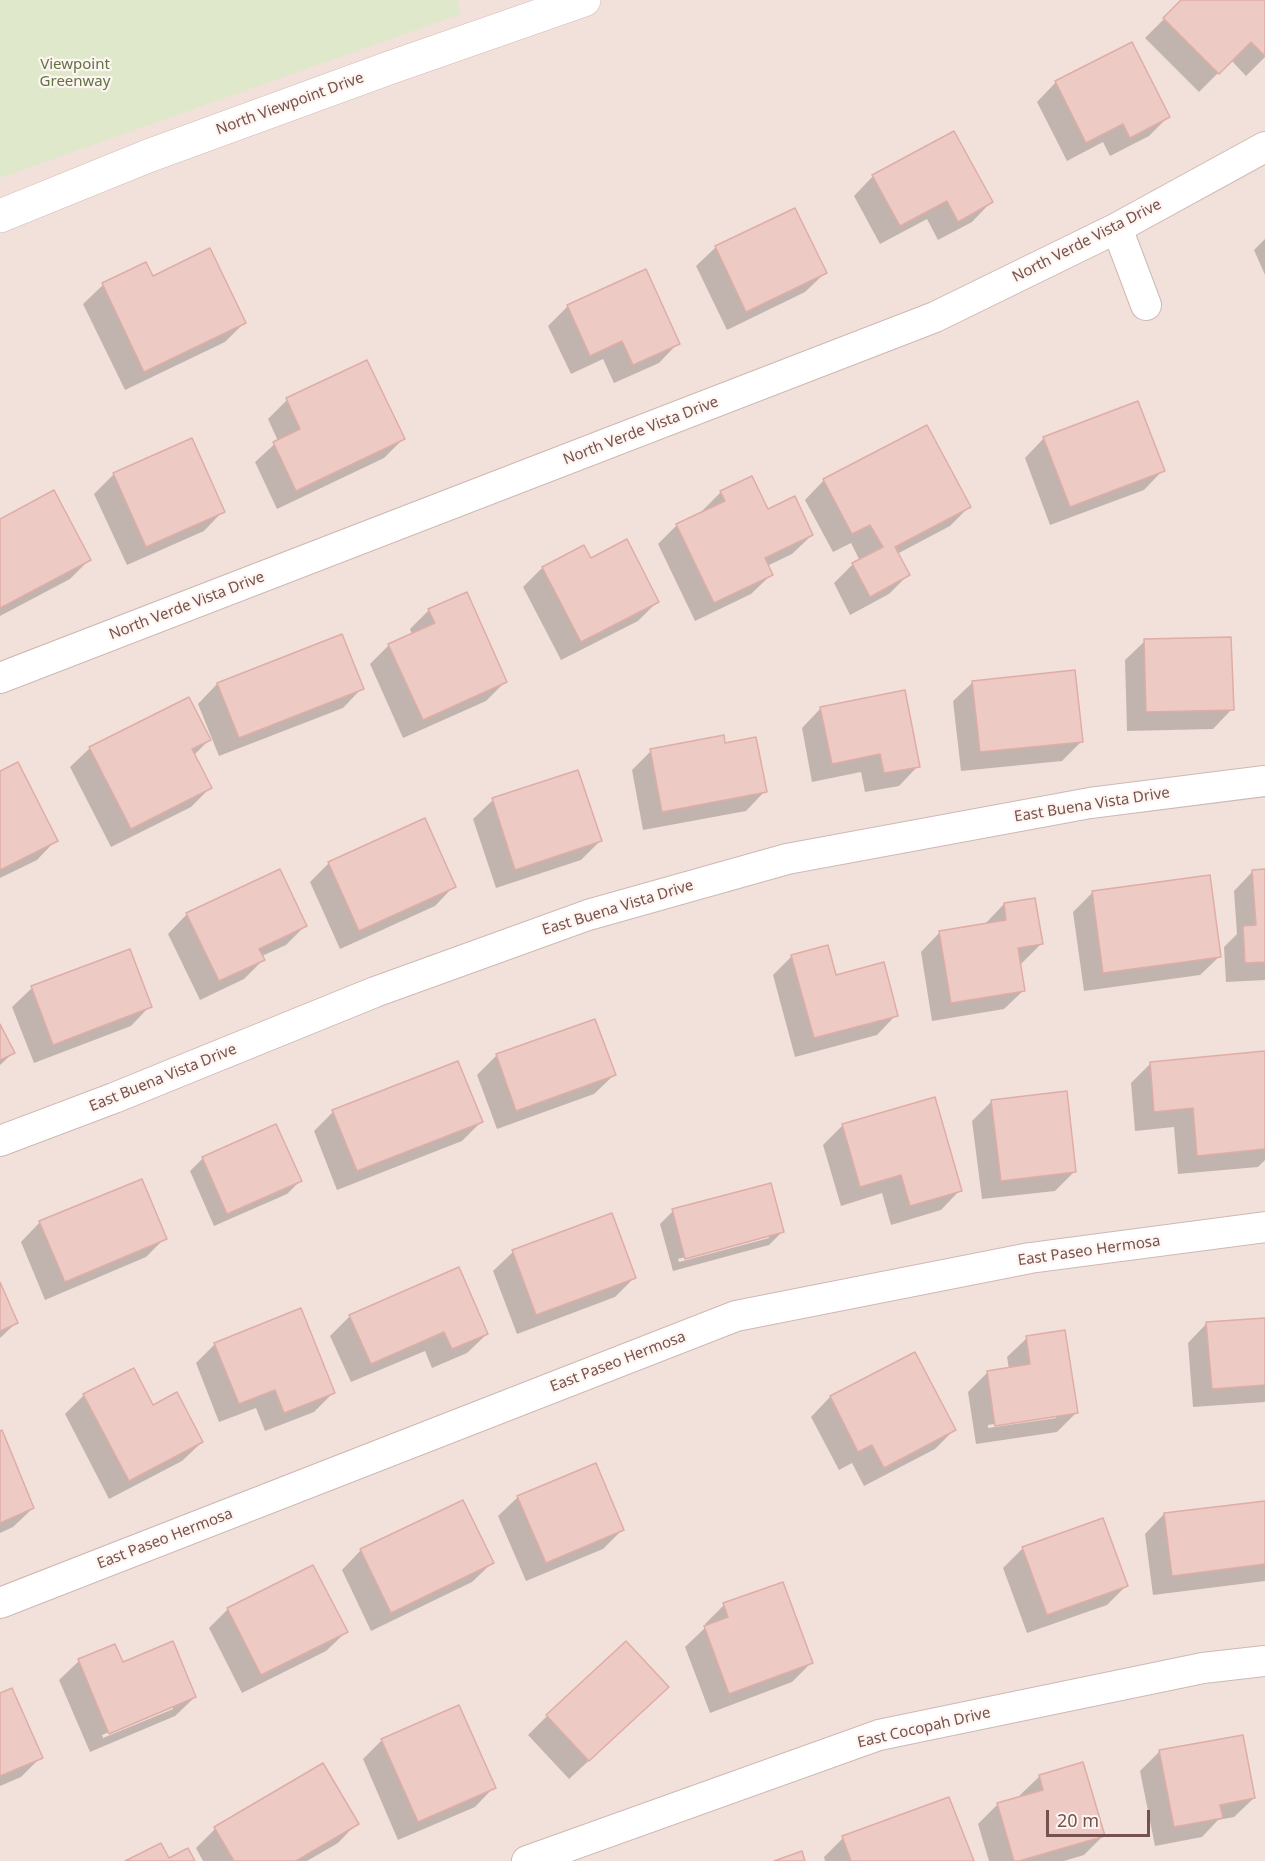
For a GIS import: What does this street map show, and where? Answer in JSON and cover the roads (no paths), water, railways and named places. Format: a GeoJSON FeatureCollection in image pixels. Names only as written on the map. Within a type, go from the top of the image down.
{"type":"FeatureCollection","features":[{"type":"Feature","properties":{"kind":"street","name":"North Viewpoint Drive"},"geometry":{"type":"LineString","coordinates":[[0,216],[148,156],[584,0]]}},
{"type":"Feature","properties":{"kind":"street","name":"North Verde Vista Drive"},"geometry":{"type":"LineString","coordinates":[[0,678],[935,317],[1117,228],[1265,147]]}},
{"type":"Feature","properties":{"kind":"street"},"geometry":{"type":"LineString","coordinates":[[1117,228],[1146,305]]}},
{"type":"Feature","properties":{"kind":"street","name":"East Buena Vista Drive"},"geometry":{"type":"LineString","coordinates":[[0,1141],[114,1098],[375,992],[588,915],[798,857],[1090,803],[1265,781]]}},
{"type":"Feature","properties":{"kind":"street","name":"East Paseo Hermosa"},"geometry":{"type":"LineString","coordinates":[[0,1603],[736,1316],[1030,1258],[1265,1227]]}},
{"type":"Feature","properties":{"kind":"street","name":"East Cocopah Drive"},"geometry":{"type":"LineString","coordinates":[[526,1861],[879,1735],[1203,1668],[1265,1661]]}},
{"type":"Feature","properties":{"kind":"park label","name":"Viewpoint Greenway"},"geometry":{"type":"Point","coordinates":[75,74]}}]}
